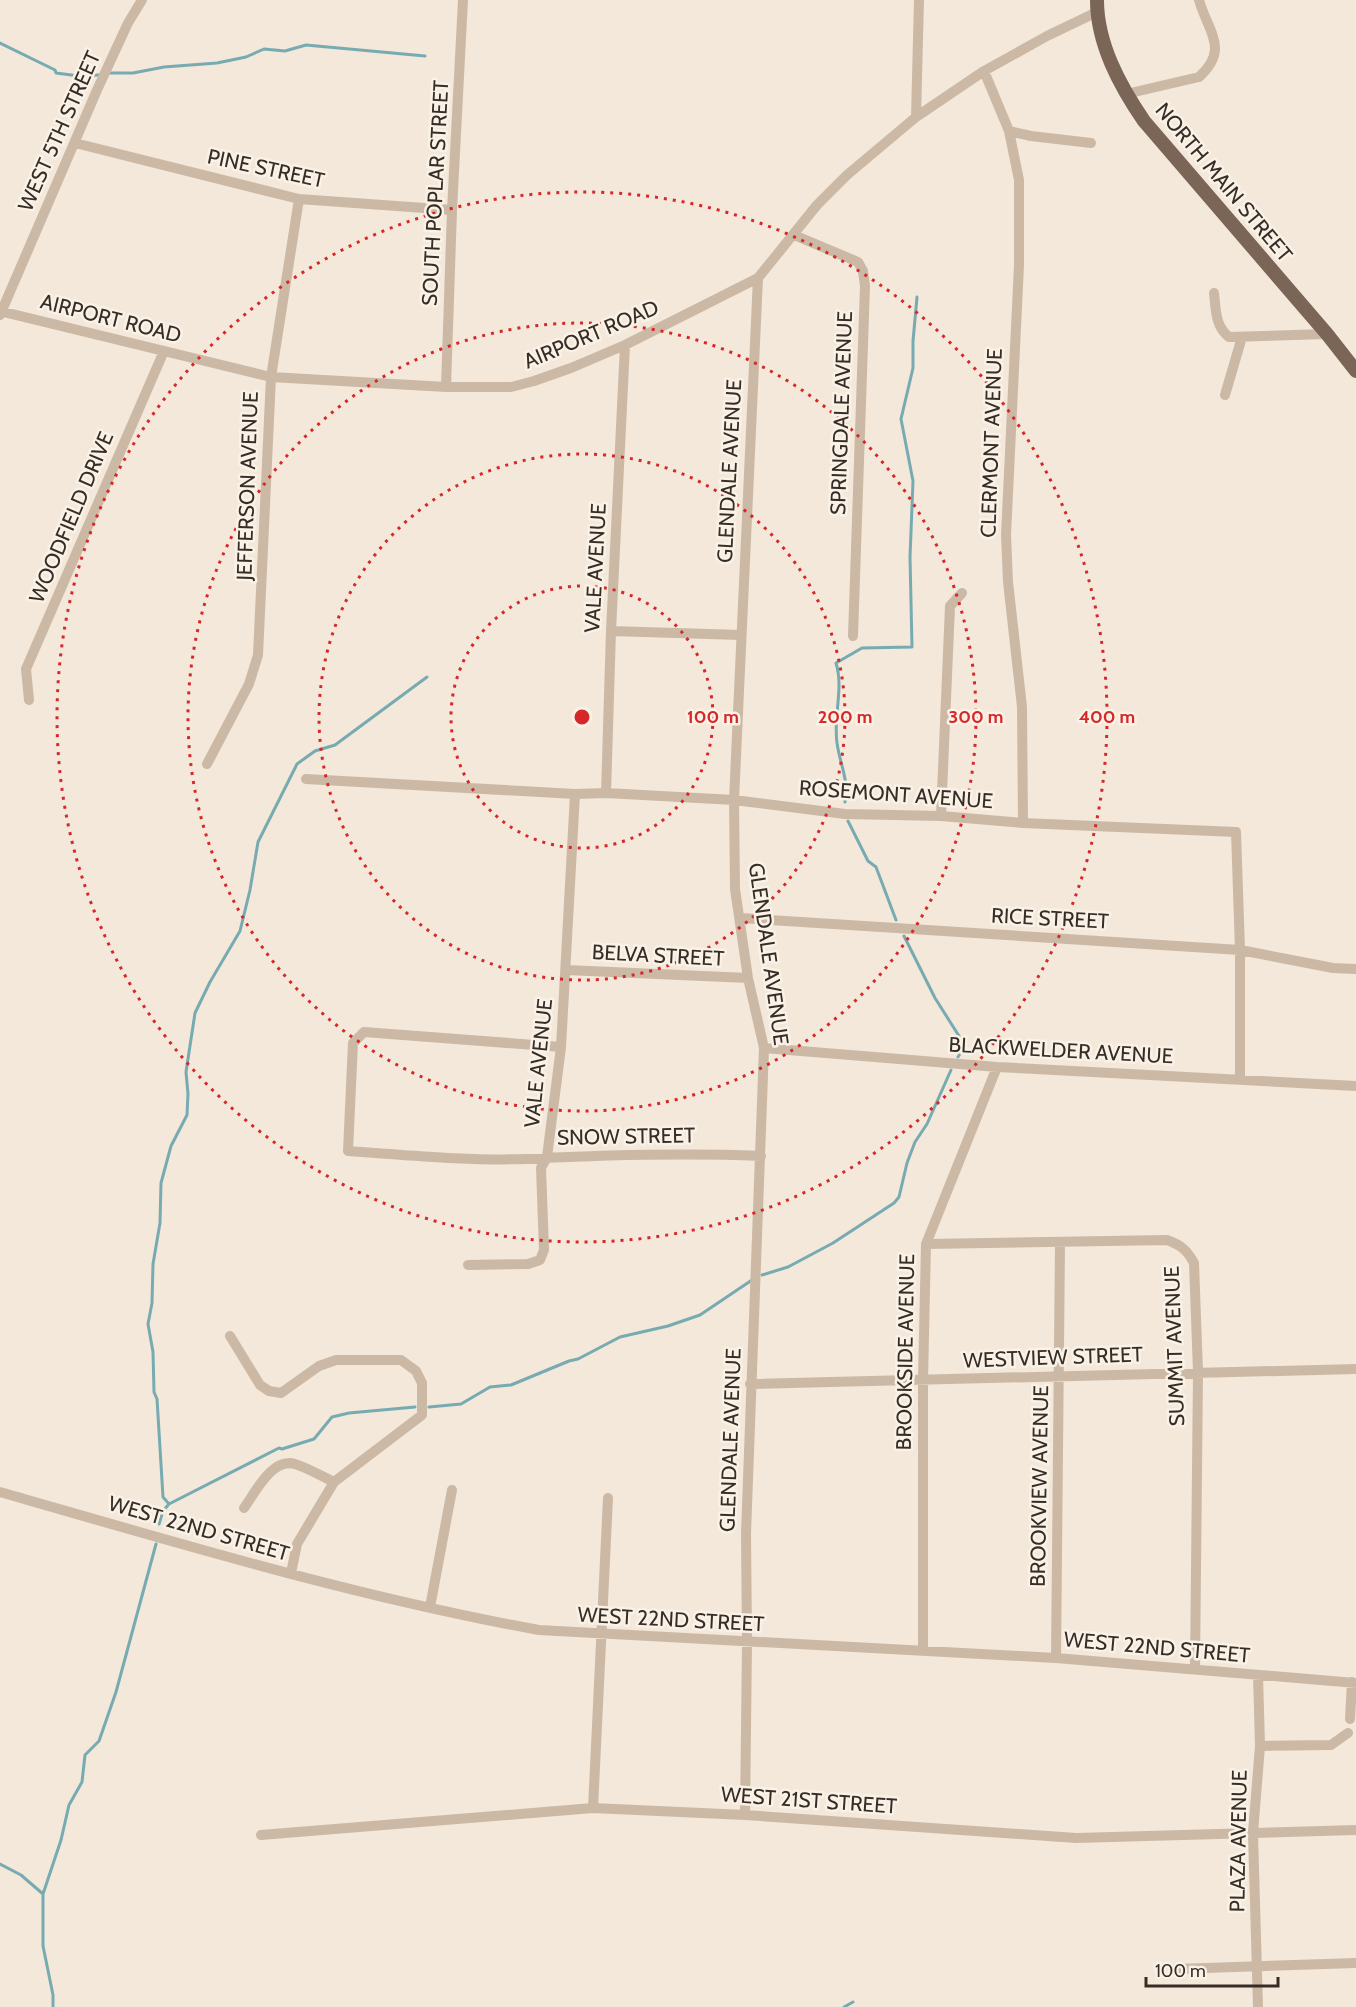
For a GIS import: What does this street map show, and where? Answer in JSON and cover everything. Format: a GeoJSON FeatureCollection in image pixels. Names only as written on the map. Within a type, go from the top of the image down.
{"type":"FeatureCollection","features":[{"type":"Feature","properties":{"kind":"main road","name":"NORTH MAIN STREET"},"geometry":{"type":"LineString","coordinates":[[1097,6],[1107,51],[1126,94],[1161,143],[1327,334],[1356,371]]}},
{"type":"Feature","properties":{"kind":"street","name":"WEST 5TH STREET"},"geometry":{"type":"LineString","coordinates":[[0,312],[128,23],[142,0]]}},
{"type":"Feature","properties":{"kind":"street","name":"SOUTH POPLAR STREET"},"geometry":{"type":"LineString","coordinates":[[447,387],[452,210],[463,0]]}},
{"type":"Feature","properties":{"kind":"street"},"geometry":{"type":"LineString","coordinates":[[916,117],[919,0]]}},
{"type":"Feature","properties":{"kind":"street"},"geometry":{"type":"LineString","coordinates":[[1126,94],[1199,77],[1208,69],[1214,58],[1216,41],[1199,0]]}},
{"type":"Feature","properties":{"kind":"street","name":"AIRPORT ROAD"},"geometry":{"type":"LineString","coordinates":[[0,312],[271,377],[447,387],[511,387],[571,368],[625,345],[758,278],[816,205],[916,117],[984,71],[1097,6]]}},
{"type":"Feature","properties":{"kind":"street","name":"CLERMONT AVENUE"},"geometry":{"type":"LineString","coordinates":[[984,71],[1009,131],[1019,180],[1019,237],[1006,535],[1008,582],[1022,707],[1023,823]]}},
{"type":"Feature","properties":{"kind":"street"},"geometry":{"type":"LineString","coordinates":[[1009,131],[1091,143]]}},
{"type":"Feature","properties":{"kind":"street","name":"PINE STREET"},"geometry":{"type":"LineString","coordinates":[[75,143],[299,200],[452,210]]}},
{"type":"Feature","properties":{"kind":"street","name":"JEFFERSON AVENUE"},"geometry":{"type":"LineString","coordinates":[[207,764],[249,684],[258,655],[271,377],[299,200]]}},
{"type":"Feature","properties":{"kind":"street","name":"SPRINGDALE AVENUE"},"geometry":{"type":"LineString","coordinates":[[794,235],[858,262],[863,271],[866,286],[853,636]]}},
{"type":"Feature","properties":{"kind":"street","name":"GLENDALE AVENUE"},"geometry":{"type":"LineString","coordinates":[[745,1815],[746,1533],[764,1048],[748,978],[735,889],[734,800],[758,278]]}},
{"type":"Feature","properties":{"kind":"street"},"geometry":{"type":"LineString","coordinates":[[1214,293],[1218,325],[1229,337],[1327,334]]}},
{"type":"Feature","properties":{"kind":"street"},"geometry":{"type":"LineString","coordinates":[[1225,395],[1242,337]]}},
{"type":"Feature","properties":{"kind":"street","name":"VALE AVENUE"},"geometry":{"type":"LineString","coordinates":[[606,793],[611,631],[625,345]]}},
{"type":"Feature","properties":{"kind":"street","name":"WOODFIELD DRIVE"},"geometry":{"type":"LineString","coordinates":[[29,700],[26,669],[164,351]]}},
{"type":"Feature","properties":{"kind":"street"},"geometry":{"type":"LineString","coordinates":[[941,816],[950,606],[962,593]]}},
{"type":"Feature","properties":{"kind":"street"},"geometry":{"type":"LineString","coordinates":[[611,631],[741,635]]}},
{"type":"Feature","properties":{"kind":"street","name":"ROSEMONT AVENUE"},"geometry":{"type":"LineString","coordinates":[[306,779],[734,800],[845,813],[1236,832],[1240,950],[1240,1080]]}},
{"type":"Feature","properties":{"kind":"street","name":"VALE AVENUE"},"geometry":{"type":"LineString","coordinates":[[468,1265],[528,1264],[540,1260],[544,1250],[541,1168],[547,1157],[561,1047],[575,794]]}},
{"type":"Feature","properties":{"kind":"street","name":"RICE STREET"},"geometry":{"type":"LineString","coordinates":[[740,918],[1240,950],[1333,968],[1356,969]]}},
{"type":"Feature","properties":{"kind":"street","name":"BELVA STREET"},"geometry":{"type":"LineString","coordinates":[[566,970],[748,978]]}},
{"type":"Feature","properties":{"kind":"street","name":"SNOW STREET"},"geometry":{"type":"LineString","coordinates":[[561,1047],[364,1032],[352,1043],[348,1151],[438,1157],[527,1159],[692,1153],[761,1156]]}},
{"type":"Feature","properties":{"kind":"street","name":"BLACKWELDER AVENUE"},"geometry":{"type":"LineString","coordinates":[[764,1048],[997,1067],[1356,1086]]}},
{"type":"Feature","properties":{"kind":"street","name":"BROOKSIDE AVENUE"},"geometry":{"type":"LineString","coordinates":[[923,1651],[923,1381],[926,1244],[997,1067]]}},
{"type":"Feature","properties":{"kind":"street","name":"SUMMIT AVENUE"},"geometry":{"type":"LineString","coordinates":[[926,1244],[1167,1240],[1181,1245],[1189,1253],[1194,1263],[1198,1372],[1196,1668]]}},
{"type":"Feature","properties":{"kind":"street","name":"BROOKVIEW AVENUE"},"geometry":{"type":"LineString","coordinates":[[1056,1658],[1060,1243]]}},
{"type":"Feature","properties":{"kind":"street"},"geometry":{"type":"LineString","coordinates":[[230,1336],[260,1385],[269,1391],[281,1393],[319,1366],[336,1360],[401,1360],[416,1371],[422,1383],[422,1415],[334,1482],[297,1544],[291,1574]]}},
{"type":"Feature","properties":{"kind":"street","name":"WESTVIEW STREET"},"geometry":{"type":"LineString","coordinates":[[750,1384],[1356,1370]]}},
{"type":"Feature","properties":{"kind":"street"},"geometry":{"type":"LineString","coordinates":[[244,1508],[270,1472],[281,1464],[293,1463],[334,1482]]}},
{"type":"Feature","properties":{"kind":"street"},"geometry":{"type":"LineString","coordinates":[[430,1607],[452,1490]]}},
{"type":"Feature","properties":{"kind":"street","name":"WEST 22ND STREET"},"geometry":{"type":"LineString","coordinates":[[0,1492],[291,1574],[538,1630],[1056,1658],[1354,1682]]}},
{"type":"Feature","properties":{"kind":"street"},"geometry":{"type":"LineString","coordinates":[[593,1808],[608,1498]]}},
{"type":"Feature","properties":{"kind":"street","name":"PLAZA AVENUE"},"geometry":{"type":"LineString","coordinates":[[1258,1675],[1260,1746],[1253,1833],[1258,2007]]}},
{"type":"Feature","properties":{"kind":"street"},"geometry":{"type":"LineString","coordinates":[[1350,1719],[1354,1682]]}},
{"type":"Feature","properties":{"kind":"street"},"geometry":{"type":"LineString","coordinates":[[1260,1746],[1332,1745],[1348,1733]]}},
{"type":"Feature","properties":{"kind":"street","name":"WEST 21ST STREET"},"geometry":{"type":"LineString","coordinates":[[261,1835],[593,1808],[745,1815],[1076,1838],[1356,1830]]}},
{"type":"Feature","properties":{"kind":"street"},"geometry":{"type":"LineString","coordinates":[[1176,1969],[1356,1963]]}},
{"type":"Feature","properties":{"kind":"waterway"},"geometry":{"type":"LineString","coordinates":[[0,43],[55,70],[56,73],[79,76],[99,75]]}},
{"type":"Feature","properties":{"kind":"waterway"},"geometry":{"type":"LineString","coordinates":[[108,73],[133,73],[164,67],[217,63],[246,57],[264,49],[285,51],[306,45],[425,56]]}},
{"type":"Feature","properties":{"kind":"waterway"},"geometry":{"type":"LineString","coordinates":[[845,802],[845,779],[836,733],[839,683],[836,663],[862,648],[912,647],[910,557],[913,481],[901,419],[913,368],[917,297]]}},
{"type":"Feature","properties":{"kind":"waterway"},"geometry":{"type":"LineString","coordinates":[[169,1504],[163,1497],[153,1352],[148,1324],[152,1303],[153,1264],[160,1223],[161,1183],[171,1146],[187,1115],[186,1072],[195,1013],[240,931],[258,842],[297,764],[315,751],[335,745],[427,677]]}},
{"type":"Feature","properties":{"kind":"waterway"},"geometry":{"type":"LineString","coordinates":[[848,821],[868,861],[876,867],[896,920]]}},
{"type":"Feature","properties":{"kind":"waterway"},"geometry":{"type":"LineString","coordinates":[[904,936],[935,998],[959,1036],[961,1052],[958,1057]]}},
{"type":"Feature","properties":{"kind":"waterway"},"geometry":{"type":"LineString","coordinates":[[762,1275],[788,1267],[833,1243],[894,1203],[899,1197],[907,1163],[915,1142],[927,1124],[951,1070]]}},
{"type":"Feature","properties":{"kind":"waterway"},"geometry":{"type":"LineString","coordinates":[[429,1407],[461,1404],[490,1387],[511,1385],[578,1359],[620,1337],[668,1326],[700,1315],[752,1280]]}},
{"type":"Feature","properties":{"kind":"waterway"},"geometry":{"type":"LineString","coordinates":[[159,1524],[163,1511],[169,1504],[279,1448],[314,1439],[332,1417],[349,1413],[415,1407]]}},
{"type":"Feature","properties":{"kind":"waterway"},"geometry":{"type":"LineString","coordinates":[[53,2007],[53,1995],[43,1946],[43,1894],[61,1840],[69,1805],[82,1782],[85,1755],[99,1741],[116,1692],[156,1544]]}},
{"type":"Feature","properties":{"kind":"waterway"},"geometry":{"type":"LineString","coordinates":[[0,1864],[21,1875],[43,1894]]}},
{"type":"Feature","properties":{"kind":"waterway"},"geometry":{"type":"LineString","coordinates":[[844,2007],[853,2002]]}}]}
